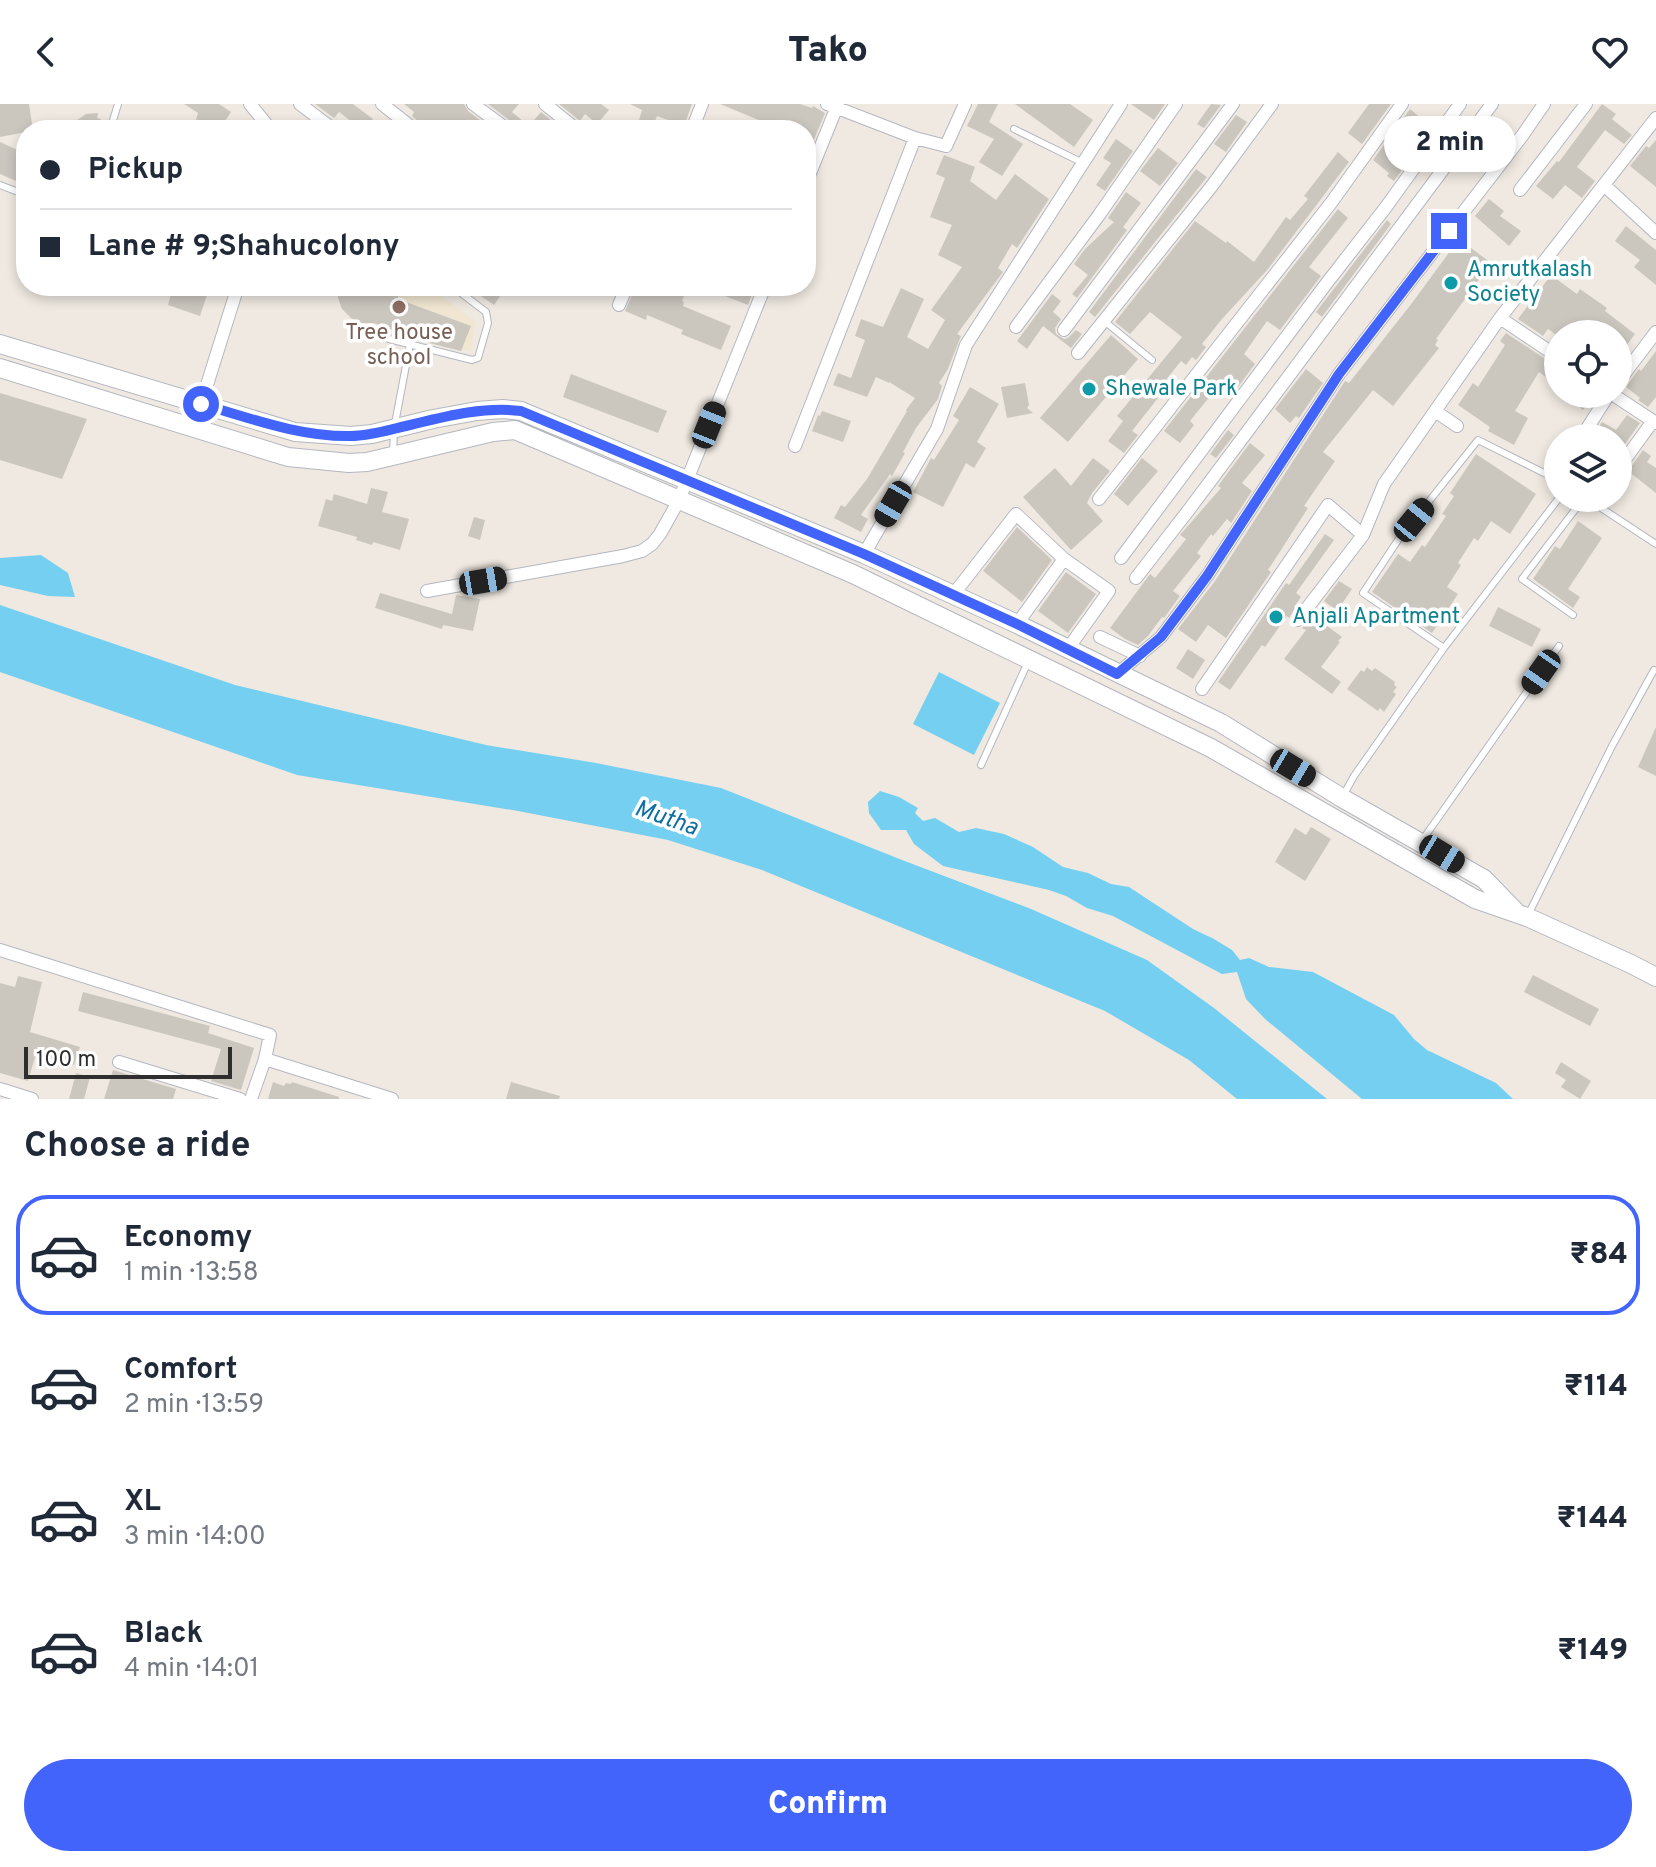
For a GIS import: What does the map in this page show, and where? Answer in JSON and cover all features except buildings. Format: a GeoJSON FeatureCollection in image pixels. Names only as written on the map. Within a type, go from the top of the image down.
{"type":"FeatureCollection","features":[{"type":"Feature","properties":{"kind":"street"},"geometry":{"type":"LineString","coordinates":[[250,104],[263,120]]}},
{"type":"Feature","properties":{"kind":"street"},"geometry":{"type":"LineString","coordinates":[[300,104],[321,120]]}},
{"type":"Feature","properties":{"kind":"street"},"geometry":{"type":"LineString","coordinates":[[382,104],[402,120]]}},
{"type":"Feature","properties":{"kind":"street"},"geometry":{"type":"LineString","coordinates":[[473,104],[495,120]]}},
{"type":"Feature","properties":{"kind":"street"},"geometry":{"type":"LineString","coordinates":[[545,104],[565,120]]}},
{"type":"Feature","properties":{"kind":"street"},"geometry":{"type":"LineString","coordinates":[[816,155],[834,105],[915,138],[946,146],[965,104]]}},
{"type":"Feature","properties":{"kind":"street"},"geometry":{"type":"LineString","coordinates":[[864,554],[937,429],[966,345],[1121,104]]}},
{"type":"Feature","properties":{"kind":"street"},"geometry":{"type":"LineString","coordinates":[[1016,327],[1176,104]]}},
{"type":"Feature","properties":{"kind":"street"},"geometry":{"type":"LineString","coordinates":[[1064,330],[1233,104]]}},
{"type":"Feature","properties":{"kind":"street"},"geometry":{"type":"LineString","coordinates":[[1078,353],[1211,187],[1272,104]]}},
{"type":"Feature","properties":{"kind":"street"},"geometry":{"type":"LineString","coordinates":[[1099,499],[1331,203],[1402,104]]}},
{"type":"Feature","properties":{"kind":"street"},"geometry":{"type":"LineString","coordinates":[[1121,558],[1460,104]]}},
{"type":"Feature","properties":{"kind":"street"},"geometry":{"type":"LineString","coordinates":[[1136,578],[1492,104]]}},
{"type":"Feature","properties":{"kind":"street"},"geometry":{"type":"LineString","coordinates":[[1117,674],[1161,637],[1207,576],[1339,374],[1544,104]]}},
{"type":"Feature","properties":{"kind":"street"},"geometry":{"type":"LineString","coordinates":[[1520,190],[1586,104]]}},
{"type":"Feature","properties":{"kind":"street"},"geometry":{"type":"LineString","coordinates":[[1298,620],[1363,535],[1384,484],[1500,318],[1656,118]]}},
{"type":"Feature","properties":{"kind":"street"},"geometry":{"type":"LineString","coordinates":[[795,446],[915,138]]}},
{"type":"Feature","properties":{"kind":"street"},"geometry":{"type":"LineString","coordinates":[[1604,185],[1656,233]]}},
{"type":"Feature","properties":{"kind":"street"},"geometry":{"type":"LineString","coordinates":[[191,427],[235,296]]}},
{"type":"Feature","properties":{"kind":"street"},"geometry":{"type":"LineString","coordinates":[[619,305],[623,296]]}},
{"type":"Feature","properties":{"kind":"street"},"geometry":{"type":"LineString","coordinates":[[427,591],[642,551],[652,544],[679,500],[761,296]]}},
{"type":"Feature","properties":{"kind":"street"},"geometry":{"type":"LineString","coordinates":[[1500,318],[1544,348]]}},
{"type":"Feature","properties":{"kind":"street"},"geometry":{"type":"LineString","coordinates":[[1632,364],[1656,332]]}},
{"type":"Feature","properties":{"kind":"street"},"geometry":{"type":"LineString","coordinates":[[0,344],[295,432],[351,436],[477,411],[521,411],[864,554],[1221,723],[1342,798],[1484,879],[1522,915]]}},
{"type":"Feature","properties":{"kind":"street"},"geometry":{"type":"LineString","coordinates":[[0,368],[288,457],[367,462],[493,432],[515,430],[853,574],[1211,748],[1475,899],[1522,915],[1656,977]]}},
{"type":"Feature","properties":{"kind":"street"},"geometry":{"type":"LineString","coordinates":[[1632,407],[1655,422],[1632,451]]}},
{"type":"Feature","properties":{"kind":"street"},"geometry":{"type":"LineString","coordinates":[[1435,411],[1457,426]]}},
{"type":"Feature","properties":{"kind":"street"},"geometry":{"type":"LineString","coordinates":[[1202,689],[1328,505],[1363,535]]}},
{"type":"Feature","properties":{"kind":"street"},"geometry":{"type":"LineString","coordinates":[[953,595],[1016,514],[1064,559],[1109,591],[1067,650]]}},
{"type":"Feature","properties":{"kind":"street"},"geometry":{"type":"LineString","coordinates":[[1017,624],[1064,559]]}},
{"type":"Feature","properties":{"kind":"street"},"geometry":{"type":"LineString","coordinates":[[1100,637],[1140,656]]}},
{"type":"Feature","properties":{"kind":"street"},"geometry":{"type":"LineString","coordinates":[[0,950],[270,1035],[251,1099]]}},
{"type":"Feature","properties":{"kind":"street"},"geometry":{"type":"LineString","coordinates":[[265,1059],[392,1099]]}},
{"type":"Feature","properties":{"kind":"street"},"geometry":{"type":"LineString","coordinates":[[119,1062],[240,1099]]}},
{"type":"Feature","properties":{"kind":"street"},"geometry":{"type":"LineString","coordinates":[[0,1089],[32,1099]]}},
{"type":"Feature","properties":{"kind":"lane"},"geometry":{"type":"LineString","coordinates":[[1014,129],[1084,163]]}},
{"type":"Feature","properties":{"kind":"lane"},"geometry":{"type":"LineString","coordinates":[[389,339],[472,360],[478,358],[488,317],[465,296]]}},
{"type":"Feature","properties":{"kind":"lane"},"geometry":{"type":"LineString","coordinates":[[1103,320],[1152,360]]}},
{"type":"Feature","properties":{"kind":"lane"},"geometry":{"type":"LineString","coordinates":[[393,455],[394,429],[410,344]]}},
{"type":"Feature","properties":{"kind":"lane"},"geometry":{"type":"LineString","coordinates":[[1444,648],[1363,593],[1398,540],[1478,440],[1544,473]]}},
{"type":"Feature","properties":{"kind":"lane"},"geometry":{"type":"LineString","coordinates":[[1342,798],[1354,776],[1444,648],[1548,512]]}},
{"type":"Feature","properties":{"kind":"lane"},"geometry":{"type":"LineString","coordinates":[[1573,615],[1522,579],[1574,512]]}},
{"type":"Feature","properties":{"kind":"lane"},"geometry":{"type":"LineString","coordinates":[[1607,512],[1656,544]]}},
{"type":"Feature","properties":{"kind":"lane"},"geometry":{"type":"LineString","coordinates":[[1421,842],[1559,646]]}},
{"type":"Feature","properties":{"kind":"lane"},"geometry":{"type":"LineString","coordinates":[[981,765],[1029,659]]}},
{"type":"Feature","properties":{"kind":"lane"},"geometry":{"type":"LineString","coordinates":[[1522,915],[1654,670]]}},
{"type":"Feature","properties":{"kind":"shaded area","name":"Tree house school"},"geometry":{"type":"Polygon","coordinates":[[[338,296],[441,296],[475,322],[471,352],[392,325],[352,322],[338,296]]]}},
{"type":"Feature","properties":{"kind":"water"},"geometry":{"type":"Polygon","coordinates":[[[41,555],[68,573],[75,597],[48,596],[0,585],[0,558],[41,555]]]}},
{"type":"Feature","properties":{"kind":"water","name":"Mutha"},"geometry":{"type":"Polygon","coordinates":[[[0,605],[235,685],[486,745],[721,788],[1031,909],[1147,960],[1214,1008],[1327,1099],[1237,1099],[1189,1060],[1105,1011],[762,870],[668,840],[518,811],[297,775],[0,672],[0,605]]]}},
{"type":"Feature","properties":{"kind":"water"},"geometry":{"type":"Polygon","coordinates":[[[939,672],[1000,703],[974,755],[913,724],[939,672]]]}},
{"type":"Feature","properties":{"kind":"water"},"geometry":{"type":"Polygon","coordinates":[[[880,791],[918,808],[915,813],[923,821],[935,818],[959,832],[976,828],[1004,834],[1033,847],[1063,867],[1129,887],[1193,929],[1232,950],[1240,960],[1249,958],[1269,967],[1313,972],[1394,1015],[1427,1050],[1496,1083],[1513,1099],[1362,1099],[1265,1019],[1246,999],[1237,972],[1222,974],[1113,916],[1087,908],[1066,896],[943,866],[914,844],[906,830],[881,830],[869,813],[868,802],[880,791]]]}},
{"type":"Feature","properties":{"kind":"place","name":"Amrutkalash Society"},"geometry":{"type":"Point","coordinates":[1451,283]}},
{"type":"Feature","properties":{"kind":"place","name":"Tree house school"},"geometry":{"type":"Point","coordinates":[399,307]}},
{"type":"Feature","properties":{"kind":"place","name":"Shewale Park"},"geometry":{"type":"Point","coordinates":[1089,389]}},
{"type":"Feature","properties":{"kind":"place","name":"Anjali Apartment"},"geometry":{"type":"Point","coordinates":[1276,617]}},
{"type":"Feature","properties":{"kind":"route"},"geometry":{"type":"LineString","coordinates":[[201,404],[295,432],[351,436],[477,411],[521,411],[864,554],[1117,674],[1161,637],[1207,576],[1339,374],[1449,231]]}}]}
